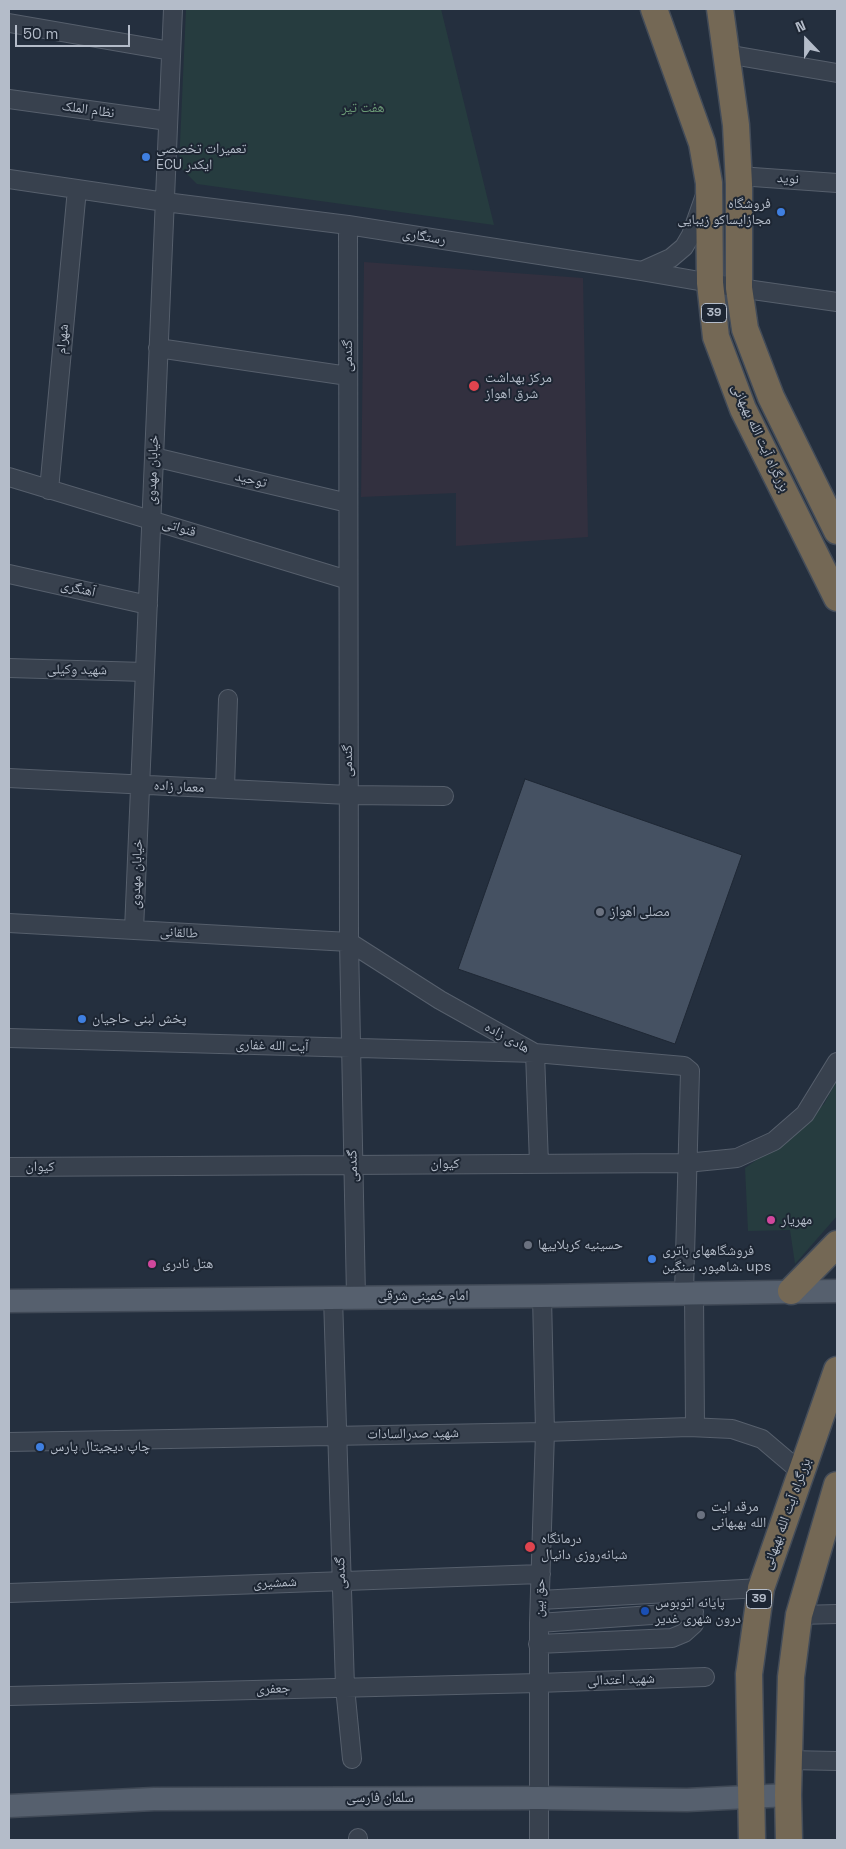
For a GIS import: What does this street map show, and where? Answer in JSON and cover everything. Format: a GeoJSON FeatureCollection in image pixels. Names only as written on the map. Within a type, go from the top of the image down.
{"type":"FeatureCollection","features":[{"type":"Feature","properties":{"kind":"highway","name":"بزرگراه آیت الله بهبهانی"},"geometry":{"type":"LineString","coordinates":[[654,9],[702,143],[709,183],[710,284],[716,337],[743,409],[837,598]]}},
{"type":"Feature","properties":{"kind":"highway","name":"بزرگراه آیت الله بهبهانی"},"geometry":{"type":"LineString","coordinates":[[720,9],[736,126],[739,176],[739,288],[746,329],[771,397],[837,531]]}},
{"type":"Feature","properties":{"kind":"highway"},"geometry":{"type":"LineString","coordinates":[[743,409],[771,397]]}},
{"type":"Feature","properties":{"kind":"highway"},"geometry":{"type":"LineString","coordinates":[[790,1291],[837,1244]]}},
{"type":"Feature","properties":{"kind":"highway","name":"بزرگراه آیت الله بهبهانی"},"geometry":{"type":"LineString","coordinates":[[752,1840],[749,1674],[760,1588],[837,1370]]}},
{"type":"Feature","properties":{"kind":"highway"},"geometry":{"type":"LineString","coordinates":[[789,1840],[790,1677],[799,1615],[837,1485]]}},
{"type":"Feature","properties":{"kind":"main road","name":"امام خمینی شرقی"},"geometry":{"type":"LineString","coordinates":[[9,1300],[542,1296],[837,1290]]}},
{"type":"Feature","properties":{"kind":"main road","name":"سلمان فارسی"},"geometry":{"type":"LineString","coordinates":[[9,1806],[154,1798],[687,1800],[788,1795]]}},
{"type":"Feature","properties":{"kind":"street","name":"خیابان مهدوی"},"geometry":{"type":"LineString","coordinates":[[134,930],[173,9]]}},
{"type":"Feature","properties":{"kind":"street"},"geometry":{"type":"LineString","coordinates":[[9,22],[171,51]]}},
{"type":"Feature","properties":{"kind":"street"},"geometry":{"type":"LineString","coordinates":[[726,54],[837,73]]}},
{"type":"Feature","properties":{"kind":"street","name":"نظام الملک"},"geometry":{"type":"LineString","coordinates":[[9,99],[168,122]]}},
{"type":"Feature","properties":{"kind":"street","name":"نوید"},"geometry":{"type":"LineString","coordinates":[[739,176],[837,183]]}},
{"type":"Feature","properties":{"kind":"street","name":"رستگاری"},"geometry":{"type":"LineString","coordinates":[[9,179],[164,202],[348,225],[642,271],[710,284],[837,302]]}},
{"type":"Feature","properties":{"kind":"street"},"geometry":{"type":"LineString","coordinates":[[642,271],[671,258],[684,247],[691,235],[709,183]]}},
{"type":"Feature","properties":{"kind":"street","name":"شهرام"},"geometry":{"type":"LineString","coordinates":[[49,490],[77,189]]}},
{"type":"Feature","properties":{"kind":"street","name":"گندمی"},"geometry":{"type":"LineString","coordinates":[[348,225],[349,942],[356,1296]]}},
{"type":"Feature","properties":{"kind":"street"},"geometry":{"type":"LineString","coordinates":[[158,348],[348,376]]}},
{"type":"Feature","properties":{"kind":"street","name":"توحید"},"geometry":{"type":"LineString","coordinates":[[154,457],[348,503]]}},
{"type":"Feature","properties":{"kind":"street","name":"قنواتی"},"geometry":{"type":"LineString","coordinates":[[9,477],[348,580]]}},
{"type":"Feature","properties":{"kind":"street","name":"آهنگری"},"geometry":{"type":"LineString","coordinates":[[9,574],[148,605]]}},
{"type":"Feature","properties":{"kind":"street","name":"شهید وکیلی"},"geometry":{"type":"LineString","coordinates":[[9,668],[145,672]]}},
{"type":"Feature","properties":{"kind":"street"},"geometry":{"type":"LineString","coordinates":[[226,789],[228,699]]}},
{"type":"Feature","properties":{"kind":"street","name":"معمار زاده"},"geometry":{"type":"LineString","coordinates":[[9,778],[226,789],[444,796]]}},
{"type":"Feature","properties":{"kind":"street","name":"طالقانی"},"geometry":{"type":"LineString","coordinates":[[9,923],[349,942]]}},
{"type":"Feature","properties":{"kind":"street","name":"هادی زاده"},"geometry":{"type":"LineString","coordinates":[[349,942],[440,1000],[535,1053],[684,1066],[688,1068],[690,1071],[686,1163]]}},
{"type":"Feature","properties":{"kind":"street","name":"آیت الله غفاری"},"geometry":{"type":"LineString","coordinates":[[9,1038],[535,1053]]}},
{"type":"Feature","properties":{"kind":"street"},"geometry":{"type":"LineString","coordinates":[[535,1053],[539,1164]]}},
{"type":"Feature","properties":{"kind":"street","name":"کیوان"},"geometry":{"type":"LineString","coordinates":[[9,1167],[686,1163],[737,1158],[774,1141],[805,1114],[837,1062]]}},
{"type":"Feature","properties":{"kind":"street"},"geometry":{"type":"LineString","coordinates":[[686,1163],[695,1428]]}},
{"type":"Feature","properties":{"kind":"street","name":"حق بین"},"geometry":{"type":"LineString","coordinates":[[539,1840],[538,1644],[545,1432],[542,1296]]}},
{"type":"Feature","properties":{"kind":"street","name":"گندمی"},"geometry":{"type":"LineString","coordinates":[[333,1297],[345,1686],[352,1759]]}},
{"type":"Feature","properties":{"kind":"street","name":"شهید صدرالسادات"},"geometry":{"type":"LineString","coordinates":[[9,1442],[695,1428],[732,1429],[762,1439],[802,1473]]}},
{"type":"Feature","properties":{"kind":"street","name":"شمشیری"},"geometry":{"type":"LineString","coordinates":[[9,1593],[541,1574]]}},
{"type":"Feature","properties":{"kind":"street"},"geometry":{"type":"LineString","coordinates":[[540,1600],[760,1588]]}},
{"type":"Feature","properties":{"kind":"street"},"geometry":{"type":"LineString","coordinates":[[538,1644],[672,1638],[684,1634],[694,1624],[693,1592]]}},
{"type":"Feature","properties":{"kind":"street"},"geometry":{"type":"LineString","coordinates":[[539,1623],[694,1612]]}},
{"type":"Feature","properties":{"kind":"street"},"geometry":{"type":"LineString","coordinates":[[799,1615],[837,1614]]}},
{"type":"Feature","properties":{"kind":"street","name":"شهید اعتدالی"},"geometry":{"type":"LineString","coordinates":[[538,1683],[705,1677]]}},
{"type":"Feature","properties":{"kind":"street","name":"جعفری"},"geometry":{"type":"LineString","coordinates":[[9,1696],[345,1686],[538,1683]]}},
{"type":"Feature","properties":{"kind":"street"},"geometry":{"type":"LineString","coordinates":[[789,1760],[837,1761]]}},
{"type":"Feature","properties":{"kind":"shaded area","name":"مرکز بهداشت شرق اهواز"},"geometry":{"type":"Polygon","coordinates":[[[364,262],[583,278],[588,537],[456,546],[456,493],[361,497],[364,262]]]}},
{"type":"Feature","properties":{"kind":"green space","name":"هفت تیر"},"geometry":{"type":"Polygon","coordinates":[[[186,9],[441,9],[494,225],[197,184],[179,166],[186,9]]]}},
{"type":"Feature","properties":{"kind":"green space"},"geometry":{"type":"Polygon","coordinates":[[[837,1080],[837,1216],[795,1264],[790,1230],[748,1231],[745,1168],[785,1140],[824,1104],[837,1080]]]}},
{"type":"Feature","properties":{"kind":"building","name":"مصلی اهواز"},"geometry":{"type":"Polygon","coordinates":[[[525,779],[742,855],[675,1044],[458,969],[525,779]]]}},
{"type":"Feature","properties":{"kind":"place","name":"تعمیرات تخصصی ECU ایکدر"},"geometry":{"type":"Point","coordinates":[146,157]}},
{"type":"Feature","properties":{"kind":"place","name":"فروشگاه مجازایساکو زیبایی"},"geometry":{"type":"Point","coordinates":[781,212]}},
{"type":"Feature","properties":{"kind":"place","name":"مرکز بهداشت شرق اهواز"},"geometry":{"type":"Point","coordinates":[474,386]}},
{"type":"Feature","properties":{"kind":"place","name":"مصلی اهواز"},"geometry":{"type":"Point","coordinates":[600,912]}},
{"type":"Feature","properties":{"kind":"place","name":"پخش لبنی حاجیان"},"geometry":{"type":"Point","coordinates":[82,1019]}},
{"type":"Feature","properties":{"kind":"place","name":"مهریار"},"geometry":{"type":"Point","coordinates":[771,1220]}},
{"type":"Feature","properties":{"kind":"place","name":"حسینیه کربلاییها"},"geometry":{"type":"Point","coordinates":[528,1245]}},
{"type":"Feature","properties":{"kind":"place","name":"فروشگاههای باتری شاهپور. سنگین. ups"},"geometry":{"type":"Point","coordinates":[652,1259]}},
{"type":"Feature","properties":{"kind":"place","name":"هتل نادری"},"geometry":{"type":"Point","coordinates":[152,1264]}},
{"type":"Feature","properties":{"kind":"place","name":"چاپ دیجیتال پارس"},"geometry":{"type":"Point","coordinates":[40,1447]}},
{"type":"Feature","properties":{"kind":"place","name":"مرقد ایت الله بهبهانی"},"geometry":{"type":"Point","coordinates":[701,1515]}},
{"type":"Feature","properties":{"kind":"place","name":"درمانگاه شبانه‌روزی دانیال"},"geometry":{"type":"Point","coordinates":[530,1547]}},
{"type":"Feature","properties":{"kind":"place","name":"پایانه اتوبوس درون شهری غدیر"},"geometry":{"type":"Point","coordinates":[645,1611]}}]}
